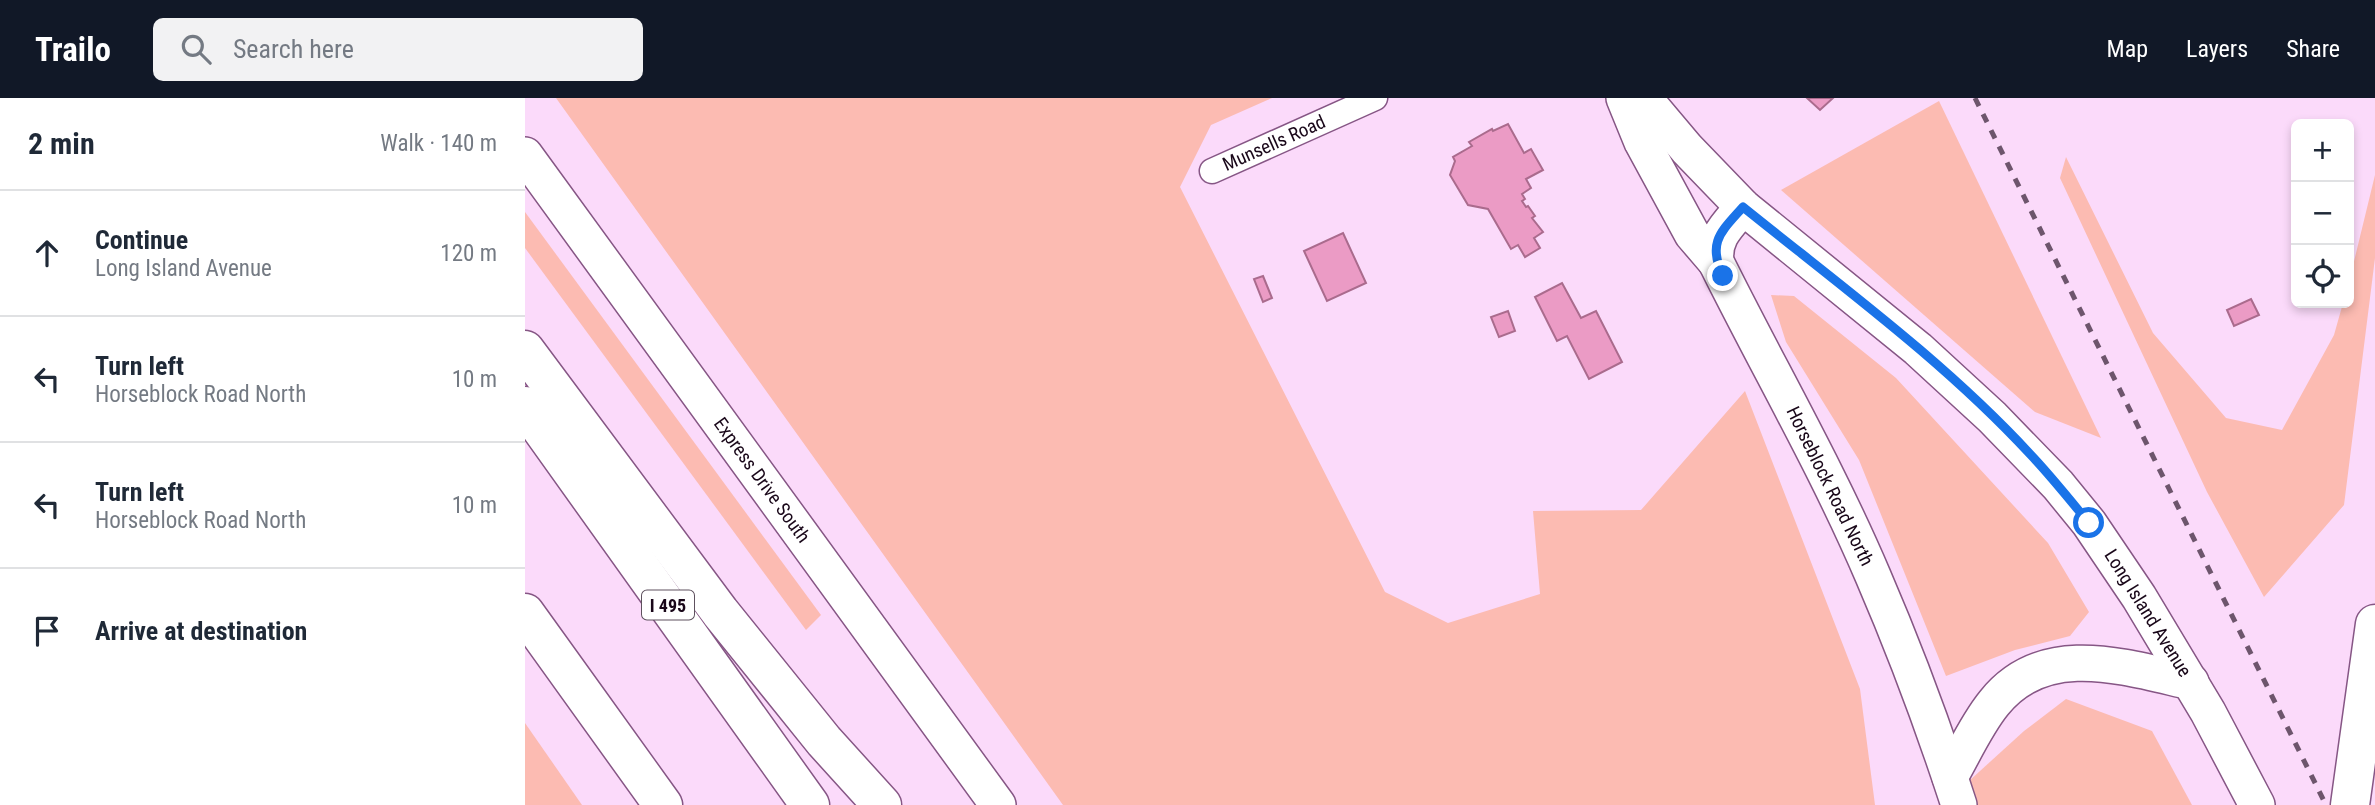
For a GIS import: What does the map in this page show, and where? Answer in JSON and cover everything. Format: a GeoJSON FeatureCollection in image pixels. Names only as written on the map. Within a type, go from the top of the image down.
{"type":"FeatureCollection","features":[{"type":"Feature","properties":{"kind":"main road"},"geometry":{"type":"LineString","coordinates":[[525,351],[720,612],[824,741],[882,805]]}},
{"type":"Feature","properties":{"kind":"main road","name":"I 495"},"geometry":{"type":"LineString","coordinates":[[525,406],[810,805]]}},
{"type":"Feature","properties":{"kind":"main road"},"geometry":{"type":"LineString","coordinates":[[525,613],[663,805]]}},
{"type":"Feature","properties":{"kind":"main road"},"geometry":{"type":"LineString","coordinates":[[2351,793],[2375,624]]}},
{"type":"Feature","properties":{"kind":"street","name":"Munsells Road"},"geometry":{"type":"LineString","coordinates":[[1212,171],[1375,98]]}},
{"type":"Feature","properties":{"kind":"street","name":"Horseblock Road North"},"geometry":{"type":"LineString","coordinates":[[1624,98],[1642,142],[1692,234],[1716,262],[1798,420],[1874,576],[1950,796]]}},
{"type":"Feature","properties":{"kind":"street","name":"Long Island Avenue"},"geometry":{"type":"LineString","coordinates":[[1644,98],[1687,149],[1743,207],[1918,349],[2029,452],[2089,523],[2117,562],[2191,682],[2257,805]]}},
{"type":"Feature","properties":{"kind":"street","name":"Express Drive South"},"geometry":{"type":"LineString","coordinates":[[525,156],[998,805]]}},
{"type":"Feature","properties":{"kind":"street"},"geometry":{"type":"LineString","coordinates":[[1716,262],[1715,251],[1720,234],[1743,207]]}},
{"type":"Feature","properties":{"kind":"street"},"geometry":{"type":"LineString","coordinates":[[1950,796],[1994,702],[2014,684],[2045,668],[2082,662],[2139,670],[2191,682]]}},
{"type":"Feature","properties":{"kind":"shaded area"},"geometry":{"type":"Polygon","coordinates":[[[556,98],[1272,98],[1211,125],[1180,187],[1385,592],[1448,623],[1540,594],[1533,511],[1641,510],[1745,391],[1860,689],[1875,805],[1063,805],[556,98]]]}},
{"type":"Feature","properties":{"kind":"shaded area"},"geometry":{"type":"Polygon","coordinates":[[[1939,101],[2101,438],[2035,412],[1781,190],[1939,101]]]}},
{"type":"Feature","properties":{"kind":"shaded area"},"geometry":{"type":"Polygon","coordinates":[[[2066,157],[2153,333],[2226,418],[2282,430],[2334,335],[2342,308],[2354,308],[2354,261],[2375,175],[2375,258],[2344,505],[2264,597],[2207,492],[2060,178],[2066,157]]]}},
{"type":"Feature","properties":{"kind":"shaded area"},"geometry":{"type":"Polygon","coordinates":[[[525,212],[821,615],[806,630],[525,248],[525,212]]]}},
{"type":"Feature","properties":{"kind":"shaded area"},"geometry":{"type":"Polygon","coordinates":[[[1771,295],[1794,296],[1896,378],[2048,543],[2089,612],[2070,636],[2015,650],[1946,676],[1859,460],[1786,342],[1771,295]]]}},
{"type":"Feature","properties":{"kind":"shaded area"},"geometry":{"type":"Polygon","coordinates":[[[2066,699],[2152,731],[2192,805],[1973,805],[1969,781],[2024,731],[2066,699]]]}},
{"type":"Feature","properties":{"kind":"shaded area"},"geometry":{"type":"Polygon","coordinates":[[[525,723],[582,805],[525,805],[525,723]]]}},
{"type":"Feature","properties":{"kind":"building"},"geometry":{"type":"Polygon","coordinates":[[[1807,98],[1833,98],[1820,110],[1807,98]]]}},
{"type":"Feature","properties":{"kind":"building"},"geometry":{"type":"Polygon","coordinates":[[[1508,124],[1524,153],[1531,149],[1543,170],[1526,179],[1531,188],[1522,194],[1525,199],[1522,201],[1535,216],[1532,218],[1543,232],[1534,238],[1540,248],[1525,257],[1518,245],[1511,249],[1488,209],[1468,205],[1450,175],[1455,161],[1453,157],[1472,146],[1469,142],[1492,129],[1493,131],[1508,124]]]}},
{"type":"Feature","properties":{"kind":"building"},"geometry":{"type":"Polygon","coordinates":[[[1343,233],[1366,283],[1327,301],[1304,251],[1343,233]]]}},
{"type":"Feature","properties":{"kind":"building"},"geometry":{"type":"Polygon","coordinates":[[[1263,276],[1272,298],[1263,302],[1254,279],[1263,276]]]}},
{"type":"Feature","properties":{"kind":"building"},"geometry":{"type":"Polygon","coordinates":[[[1562,283],[1581,318],[1596,311],[1622,362],[1589,379],[1567,336],[1557,341],[1535,297],[1562,283]]]}},
{"type":"Feature","properties":{"kind":"building"},"geometry":{"type":"Polygon","coordinates":[[[2251,299],[2259,315],[2234,326],[2227,310],[2251,299]]]}},
{"type":"Feature","properties":{"kind":"building"},"geometry":{"type":"Polygon","coordinates":[[[1508,311],[1515,331],[1499,337],[1491,317],[1508,311]]]}},
{"type":"Feature","properties":{"kind":"railway"},"geometry":{"type":"LineString","coordinates":[[1975,98],[2326,805]]}},
{"type":"Feature","properties":{"kind":"route"},"geometry":{"type":"LineString","coordinates":[[1723,276],[1716,262],[1716,242],[1743,207],[1954,381],[2029,452],[2089,523]]}}]}
